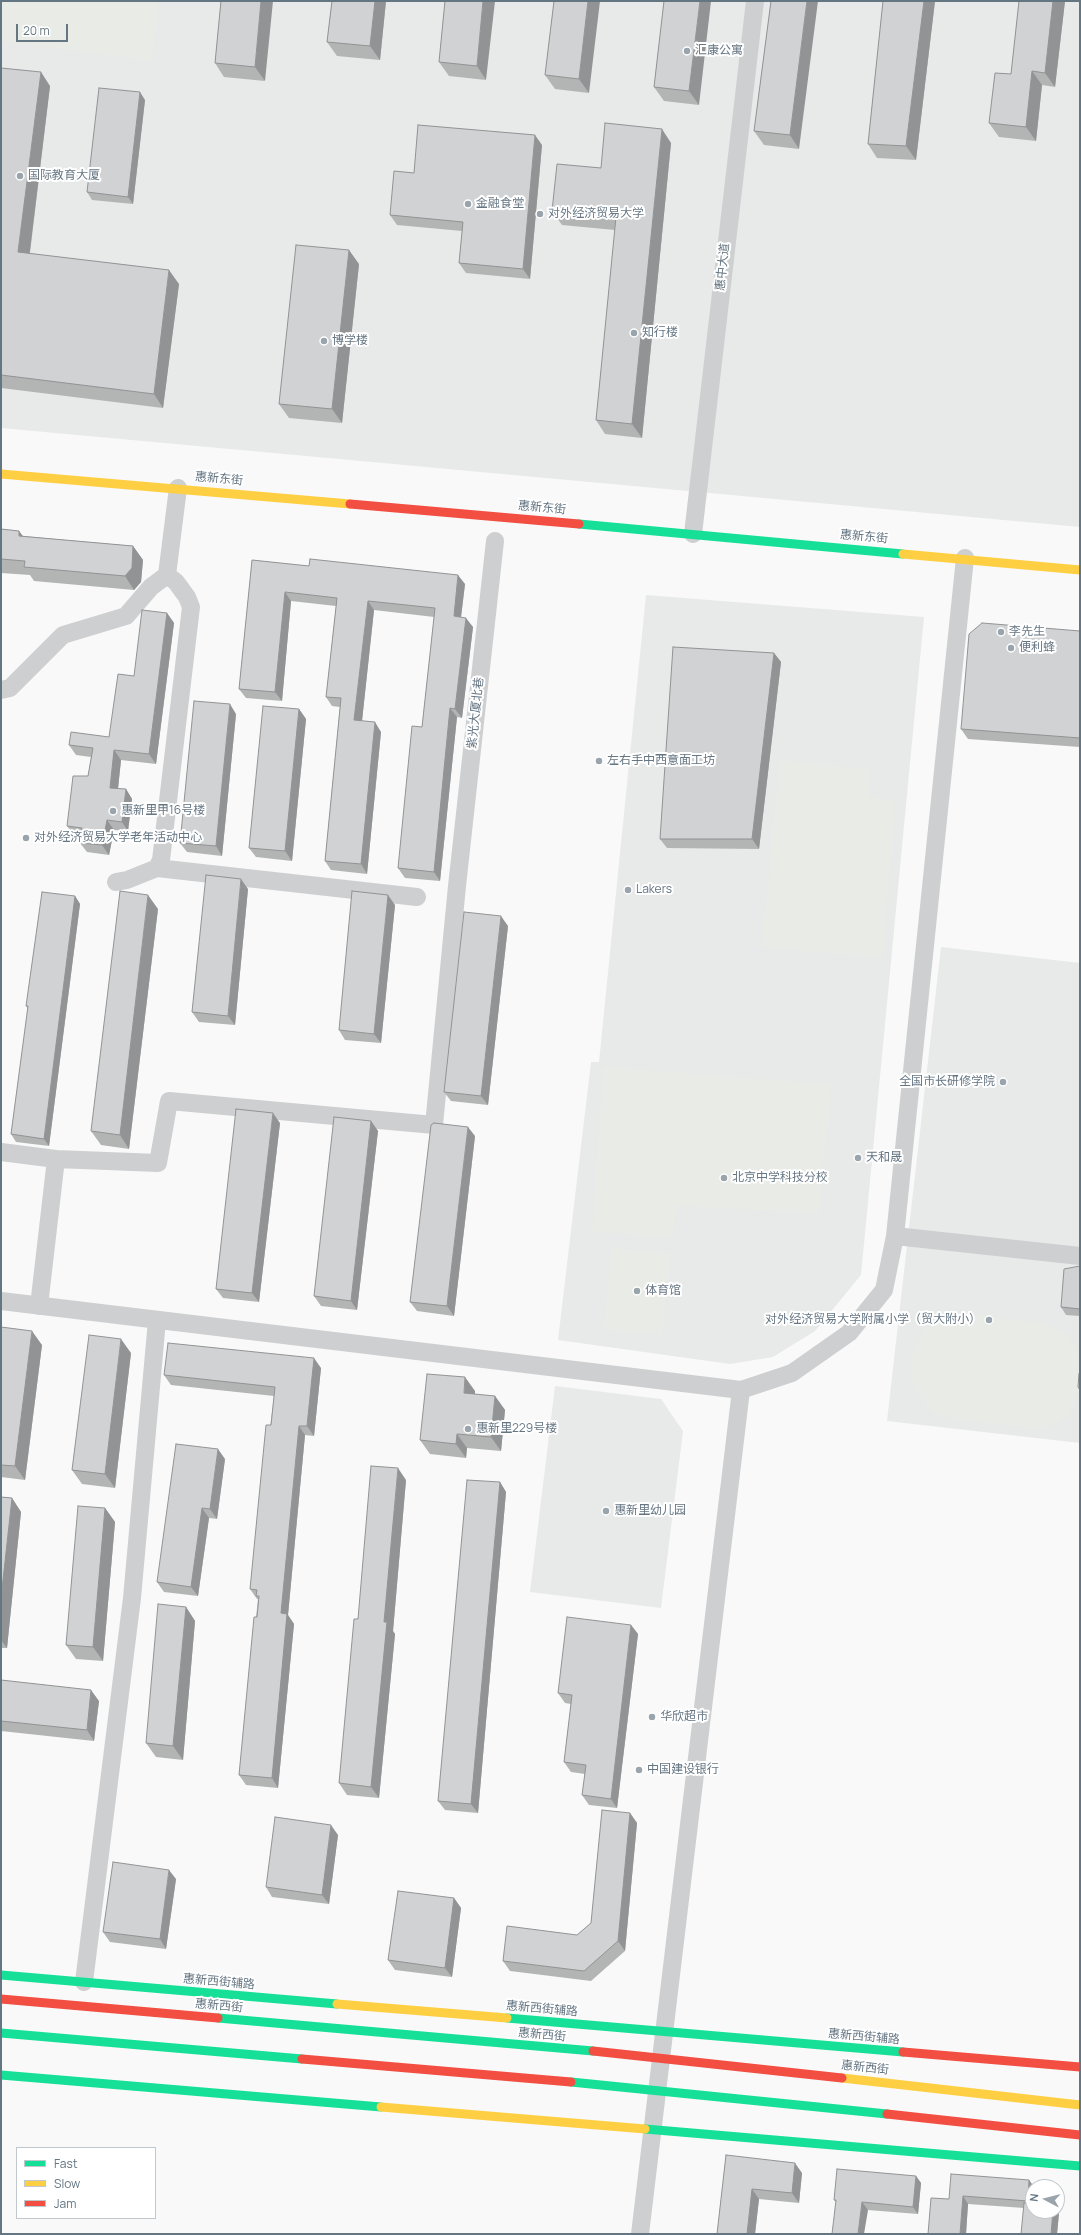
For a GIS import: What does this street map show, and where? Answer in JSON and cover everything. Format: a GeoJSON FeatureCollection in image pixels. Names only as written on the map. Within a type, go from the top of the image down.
{"type":"FeatureCollection","features":[{"type":"Feature","properties":{"kind":"street","name":"惠中大道"},"geometry":{"type":"LineString","coordinates":[[693,534],[755,1]]}},
{"type":"Feature","properties":{"kind":"street","name":"惠新东街"},"geometry":{"type":"LineString","coordinates":[[1,474],[178,488],[965,558],[1080,570]]}},
{"type":"Feature","properties":{"kind":"street"},"geometry":{"type":"LineString","coordinates":[[1,690],[10,688],[63,635],[126,616],[151,587],[167,575],[178,488]]}},
{"type":"Feature","properties":{"kind":"street","name":"紫光大厦北巷"},"geometry":{"type":"LineString","coordinates":[[56,1159],[158,1163],[169,1101],[434,1125],[457,886],[495,541]]}},
{"type":"Feature","properties":{"kind":"street"},"geometry":{"type":"LineString","coordinates":[[1,1301],[740,1390],[792,1373],[849,1333],[884,1290],[895,1236],[965,558]]}},
{"type":"Feature","properties":{"kind":"street"},"geometry":{"type":"LineString","coordinates":[[157,868],[161,860],[191,607],[187,597],[167,575]]}},
{"type":"Feature","properties":{"kind":"street"},"geometry":{"type":"LineString","coordinates":[[116,882],[127,880],[157,868],[417,897]]}},
{"type":"Feature","properties":{"kind":"street"},"geometry":{"type":"LineString","coordinates":[[1,1152],[56,1159],[39,1306]]}},
{"type":"Feature","properties":{"kind":"street"},"geometry":{"type":"LineString","coordinates":[[895,1236],[1080,1256]]}},
{"type":"Feature","properties":{"kind":"street"},"geometry":{"type":"LineString","coordinates":[[84,1982],[132,1598],[158,1320]]}},
{"type":"Feature","properties":{"kind":"street"},"geometry":{"type":"LineString","coordinates":[[640,2234],[740,1390]]}},
{"type":"Feature","properties":{"kind":"street","name":"惠新西街辅路"},"geometry":{"type":"LineString","coordinates":[[1,1975],[1080,2067]]}},
{"type":"Feature","properties":{"kind":"street","name":"惠新西街"},"geometry":{"type":"LineString","coordinates":[[1,1999],[660,2057],[1080,2105]]}},
{"type":"Feature","properties":{"kind":"street"},"geometry":{"type":"LineString","coordinates":[[1,2034],[656,2089],[1080,2135]]}},
{"type":"Feature","properties":{"kind":"street"},"geometry":{"type":"LineString","coordinates":[[1,2075],[1080,2166]]}},
{"type":"Feature","properties":{"kind":"shaded area","name":"对外经济贸易大学"},"geometry":{"type":"Polygon","coordinates":[[[1,1],[1080,1],[1080,527],[1,428],[1,1]]]}},
{"type":"Feature","properties":{"kind":"shaded area"},"geometry":{"type":"Polygon","coordinates":[[[1,1],[159,1],[152,61],[1,41],[1,1]]]}},
{"type":"Feature","properties":{"kind":"shaded area"},"geometry":{"type":"Polygon","coordinates":[[[646,595],[924,617],[861,1275],[815,1331],[773,1357],[730,1364],[558,1340],[591,1062],[599,1062],[646,595]]]}},
{"type":"Feature","properties":{"kind":"shaded area"},"geometry":{"type":"Polygon","coordinates":[[[779,760],[870,769],[867,797],[896,800],[882,958],[762,947],[779,760]]]}},
{"type":"Feature","properties":{"kind":"shaded area"},"geometry":{"type":"Polygon","coordinates":[[[941,947],[1080,963],[1080,1443],[887,1421],[941,947]]]}},
{"type":"Feature","properties":{"kind":"shaded area"},"geometry":{"type":"Polygon","coordinates":[[[603,1067],[832,1084],[818,1213],[677,1206],[672,1238],[592,1231],[603,1067]]]}},
{"type":"Feature","properties":{"kind":"shaded area","name":"体育馆"},"geometry":{"type":"Polygon","coordinates":[[[611,1248],[670,1253],[663,1335],[604,1330],[611,1248]]]}},
{"type":"Feature","properties":{"kind":"shaded area"},"geometry":{"type":"Polygon","coordinates":[[[966,1314],[1044,1323],[1066,1334],[1080,1351],[1080,1394],[1068,1416],[1052,1426],[1039,1429],[953,1419],[942,1416],[931,1410],[922,1399],[912,1379],[911,1366],[913,1352],[925,1330],[941,1320],[966,1314]]]}},
{"type":"Feature","properties":{"kind":"shaded area","name":"惠新里幼儿园"},"geometry":{"type":"Polygon","coordinates":[[[555,1386],[661,1399],[683,1431],[661,1608],[530,1592],[555,1386]]]}},
{"type":"Feature","properties":{"kind":"building"},"geometry":{"type":"Polygon","coordinates":[[[221,1],[261,1],[255,67],[215,63],[221,1]]]}},
{"type":"Feature","properties":{"kind":"building"},"geometry":{"type":"Polygon","coordinates":[[[332,1],[375,1],[370,46],[327,42],[332,1]]]}},
{"type":"Feature","properties":{"kind":"building"},"geometry":{"type":"Polygon","coordinates":[[[445,1],[483,1],[477,66],[439,62],[445,1]]]}},
{"type":"Feature","properties":{"kind":"building"},"geometry":{"type":"Polygon","coordinates":[[[554,1],[588,1],[579,79],[545,75],[554,1]]]}},
{"type":"Feature","properties":{"kind":"building"},"geometry":{"type":"Polygon","coordinates":[[[664,1],[700,1],[689,91],[654,87],[664,1]]]}},
{"type":"Feature","properties":{"kind":"building"},"geometry":{"type":"Polygon","coordinates":[[[771,1],[807,1],[790,135],[754,131],[771,1]]]}},
{"type":"Feature","properties":{"kind":"building"},"geometry":{"type":"Polygon","coordinates":[[[883,1],[924,1],[906,146],[868,144],[883,1]]]}},
{"type":"Feature","properties":{"kind":"building"},"geometry":{"type":"Polygon","coordinates":[[[1019,1],[1053,1],[1045,73],[1032,71],[1026,127],[989,123],[995,73],[1011,74],[1019,1]]]}},
{"type":"Feature","properties":{"kind":"building","name":"国际教育大厦"},"geometry":{"type":"Polygon","coordinates":[[[1,68],[41,72],[18,252],[169,270],[154,394],[1,375],[1,68]]]}},
{"type":"Feature","properties":{"kind":"building"},"geometry":{"type":"Polygon","coordinates":[[[99,88],[140,92],[128,197],[87,192],[99,88]]]}},
{"type":"Feature","properties":{"kind":"building","name":"知行楼"},"geometry":{"type":"Polygon","coordinates":[[[605,123],[662,129],[632,424],[596,420],[616,217],[552,211],[557,164],[601,168],[605,123]]]}},
{"type":"Feature","properties":{"kind":"building","name":"金融食堂"},"geometry":{"type":"Polygon","coordinates":[[[418,125],[535,135],[523,269],[459,263],[463,222],[390,215],[394,171],[414,173],[418,125]]]}},
{"type":"Feature","properties":{"kind":"building","name":"博学楼"},"geometry":{"type":"Polygon","coordinates":[[[296,245],[349,250],[332,409],[279,404],[296,245]]]}},
{"type":"Feature","properties":{"kind":"building"},"geometry":{"type":"Polygon","coordinates":[[[1,529],[19,531],[19,536],[133,546],[132,568],[125,576],[24,567],[25,561],[1,559],[1,529]]]}},
{"type":"Feature","properties":{"kind":"building"},"geometry":{"type":"Polygon","coordinates":[[[310,559],[458,575],[454,616],[466,618],[455,709],[450,708],[434,872],[398,868],[412,726],[422,727],[435,608],[368,601],[354,720],[375,722],[361,864],[325,861],[341,698],[326,697],[337,598],[285,592],[275,692],[239,689],[252,560],[309,566],[310,559]]]}},
{"type":"Feature","properties":{"kind":"building"},"geometry":{"type":"Polygon","coordinates":[[[142,610],[167,613],[149,754],[114,750],[110,788],[126,789],[122,822],[107,820],[102,845],[80,843],[82,828],[67,826],[73,776],[88,776],[93,748],[69,745],[71,732],[109,737],[118,674],[134,676],[142,610]]]}},
{"type":"Feature","properties":{"kind":"building"},"geometry":{"type":"Polygon","coordinates":[[[982,623],[1080,631],[1080,738],[961,729],[969,634],[982,623]]]}},
{"type":"Feature","properties":{"kind":"building"},"geometry":{"type":"Polygon","coordinates":[[[673,647],[774,653],[752,839],[660,839],[673,647]]]}},
{"type":"Feature","properties":{"kind":"building"},"geometry":{"type":"Polygon","coordinates":[[[194,701],[230,704],[216,846],[180,843],[194,701]]]}},
{"type":"Feature","properties":{"kind":"building"},"geometry":{"type":"Polygon","coordinates":[[[263,706],[299,709],[285,851],[249,848],[263,706]]]}},
{"type":"Feature","properties":{"kind":"building"},"geometry":{"type":"Polygon","coordinates":[[[206,875],[241,879],[228,1016],[192,1012],[206,875]]]}},
{"type":"Feature","properties":{"kind":"building"},"geometry":{"type":"Polygon","coordinates":[[[120,891],[148,895],[120,1135],[91,1131],[120,891]]]}},
{"type":"Feature","properties":{"kind":"building"},"geometry":{"type":"Polygon","coordinates":[[[352,891],[388,895],[374,1034],[339,1030],[352,891]]]}},
{"type":"Feature","properties":{"kind":"building"},"geometry":{"type":"Polygon","coordinates":[[[42,892],[75,896],[44,1139],[11,1134],[28,1006],[26,1006],[42,892]]]}},
{"type":"Feature","properties":{"kind":"building"},"geometry":{"type":"Polygon","coordinates":[[[464,912],[501,916],[481,1096],[444,1092],[464,912]]]}},
{"type":"Feature","properties":{"kind":"building"},"geometry":{"type":"Polygon","coordinates":[[[236,1109],[273,1113],[252,1293],[216,1289],[236,1109]]]}},
{"type":"Feature","properties":{"kind":"building"},"geometry":{"type":"Polygon","coordinates":[[[334,1117],[371,1121],[351,1301],[314,1296],[334,1117]]]}},
{"type":"Feature","properties":{"kind":"building"},"geometry":{"type":"Polygon","coordinates":[[[434,1123],[468,1127],[447,1306],[410,1302],[431,1125],[434,1123]]]}},
{"type":"Feature","properties":{"kind":"building"},"geometry":{"type":"Polygon","coordinates":[[[1080,1266],[1080,1309],[1061,1307],[1064,1269],[1080,1266]]]}},
{"type":"Feature","properties":{"kind":"building"},"geometry":{"type":"Polygon","coordinates":[[[1,1327],[32,1331],[15,1466],[1,1465],[1,1327]]]}},
{"type":"Feature","properties":{"kind":"building"},"geometry":{"type":"Polygon","coordinates":[[[89,1335],[121,1339],[105,1474],[72,1470],[89,1335]]]}},
{"type":"Feature","properties":{"kind":"building"},"geometry":{"type":"Polygon","coordinates":[[[168,1343],[314,1358],[307,1426],[299,1426],[281,1613],[287,1614],[272,1778],[239,1775],[254,1617],[257,1617],[259,1596],[256,1596],[257,1590],[250,1589],[266,1425],[271,1425],[275,1387],[164,1375],[168,1343]]]}},
{"type":"Feature","properties":{"kind":"building","name":"惠新里229号楼"},"geometry":{"type":"Polygon","coordinates":[[[427,1374],[465,1377],[464,1393],[495,1396],[491,1437],[457,1434],[456,1444],[420,1440],[427,1374]]]}},
{"type":"Feature","properties":{"kind":"building"},"geometry":{"type":"Polygon","coordinates":[[[1080,1374],[1080,1390],[1078,1387],[1080,1374]]]}},
{"type":"Feature","properties":{"kind":"building"},"geometry":{"type":"Polygon","coordinates":[[[176,1444],[218,1449],[210,1509],[202,1508],[191,1587],[157,1582],[176,1444]]]}},
{"type":"Feature","properties":{"kind":"building"},"geometry":{"type":"Polygon","coordinates":[[[371,1466],[398,1468],[384,1622],[387,1622],[371,1787],[339,1783],[354,1619],[358,1619],[371,1466]]]}},
{"type":"Feature","properties":{"kind":"building"},"geometry":{"type":"Polygon","coordinates":[[[467,1480],[500,1482],[471,1804],[438,1801],[467,1480]]]}},
{"type":"Feature","properties":{"kind":"building"},"geometry":{"type":"Polygon","coordinates":[[[1,1497],[12,1498],[1,1598],[1,1497]]]}},
{"type":"Feature","properties":{"kind":"building"},"geometry":{"type":"Polygon","coordinates":[[[78,1506],[105,1508],[93,1647],[66,1645],[78,1506]]]}},
{"type":"Feature","properties":{"kind":"building"},"geometry":{"type":"Polygon","coordinates":[[[158,1604],[186,1607],[173,1746],[146,1743],[158,1604]]]}},
{"type":"Feature","properties":{"kind":"building"},"geometry":{"type":"Polygon","coordinates":[[[567,1617],[631,1625],[611,1799],[582,1795],[586,1765],[564,1762],[572,1695],[558,1693],[567,1617]]]}},
{"type":"Feature","properties":{"kind":"building"},"geometry":{"type":"Polygon","coordinates":[[[1,1680],[91,1690],[87,1730],[1,1721],[1,1680]]]}},
{"type":"Feature","properties":{"kind":"building"},"geometry":{"type":"Polygon","coordinates":[[[602,1810],[630,1813],[618,1941],[584,1971],[503,1961],[507,1926],[577,1935],[591,1923],[602,1810]]]}},
{"type":"Feature","properties":{"kind":"building"},"geometry":{"type":"Polygon","coordinates":[[[275,1817],[331,1825],[322,1895],[266,1887],[275,1817]]]}},
{"type":"Feature","properties":{"kind":"building"},"geometry":{"type":"Polygon","coordinates":[[[113,1862],[169,1870],[160,1939],[103,1932],[113,1862]]]}},
{"type":"Feature","properties":{"kind":"building"},"geometry":{"type":"Polygon","coordinates":[[[398,1891],[454,1898],[445,1968],[388,1960],[398,1891]]]}},
{"type":"Feature","properties":{"kind":"building"},"geometry":{"type":"Polygon","coordinates":[[[726,2155],[795,2163],[792,2193],[752,2189],[747,2234],[717,2234],[726,2155]]]}},
{"type":"Feature","properties":{"kind":"building"},"geometry":{"type":"Polygon","coordinates":[[[837,2169],[916,2176],[913,2207],[862,2202],[858,2234],[832,2234],[836,2200],[834,2200],[837,2169]]]}},
{"type":"Feature","properties":{"kind":"building"},"geometry":{"type":"Polygon","coordinates":[[[951,2174],[1025,2180],[1025,2201],[963,2196],[960,2234],[928,2234],[931,2198],[949,2199],[951,2174]]]}},
{"type":"Feature","properties":{"kind":"building"},"geometry":{"type":"Polygon","coordinates":[[[1024,2203],[1025,2219],[1052,2219],[1051,2234],[1021,2234],[1024,2203]]]}},
{"type":"Feature","properties":{"kind":"traffic: fast"},"geometry":{"type":"LineString","coordinates":[[579,524],[903,554]]}},
{"type":"Feature","properties":{"kind":"traffic: fast"},"geometry":{"type":"LineString","coordinates":[[1,1975],[337,2004]]}},
{"type":"Feature","properties":{"kind":"traffic: fast"},"geometry":{"type":"LineString","coordinates":[[218,2018],[593,2051]]}},
{"type":"Feature","properties":{"kind":"traffic: fast"},"geometry":{"type":"LineString","coordinates":[[507,2018],[903,2052]]}},
{"type":"Feature","properties":{"kind":"traffic: fast"},"geometry":{"type":"LineString","coordinates":[[1,2033],[302,2059]]}},
{"type":"Feature","properties":{"kind":"traffic: fast"},"geometry":{"type":"LineString","coordinates":[[1,2075],[381,2107]]}},
{"type":"Feature","properties":{"kind":"traffic: fast"},"geometry":{"type":"LineString","coordinates":[[571,2082],[887,2114]]}},
{"type":"Feature","properties":{"kind":"traffic: fast"},"geometry":{"type":"LineString","coordinates":[[645,2129],[1080,2166]]}},
{"type":"Feature","properties":{"kind":"traffic: slow"},"geometry":{"type":"LineString","coordinates":[[1,474],[350,504]]}},
{"type":"Feature","properties":{"kind":"traffic: slow"},"geometry":{"type":"LineString","coordinates":[[903,554],[1080,570]]}},
{"type":"Feature","properties":{"kind":"traffic: slow"},"geometry":{"type":"LineString","coordinates":[[337,2004],[507,2018]]}},
{"type":"Feature","properties":{"kind":"traffic: slow"},"geometry":{"type":"LineString","coordinates":[[842,2078],[1080,2105]]}},
{"type":"Feature","properties":{"kind":"traffic: slow"},"geometry":{"type":"LineString","coordinates":[[381,2107],[645,2129]]}},
{"type":"Feature","properties":{"kind":"traffic: jam"},"geometry":{"type":"LineString","coordinates":[[350,504],[579,524]]}},
{"type":"Feature","properties":{"kind":"traffic: jam"},"geometry":{"type":"LineString","coordinates":[[1,1999],[218,2018]]}},
{"type":"Feature","properties":{"kind":"traffic: jam"},"geometry":{"type":"LineString","coordinates":[[593,2051],[842,2078]]}},
{"type":"Feature","properties":{"kind":"traffic: jam"},"geometry":{"type":"LineString","coordinates":[[903,2052],[1080,2067]]}},
{"type":"Feature","properties":{"kind":"traffic: jam"},"geometry":{"type":"LineString","coordinates":[[302,2059],[571,2082]]}},
{"type":"Feature","properties":{"kind":"traffic: jam"},"geometry":{"type":"LineString","coordinates":[[887,2114],[1080,2135]]}},
{"type":"Feature","properties":{"kind":"place","name":"汇康公寓"},"geometry":{"type":"Point","coordinates":[687,51]}},
{"type":"Feature","properties":{"kind":"place","name":"国际教育大厦"},"geometry":{"type":"Point","coordinates":[20,176]}},
{"type":"Feature","properties":{"kind":"place","name":"金融食堂"},"geometry":{"type":"Point","coordinates":[468,204]}},
{"type":"Feature","properties":{"kind":"place","name":"对外经济贸易大学"},"geometry":{"type":"Point","coordinates":[540,214]}},
{"type":"Feature","properties":{"kind":"place","name":"知行楼"},"geometry":{"type":"Point","coordinates":[634,333]}},
{"type":"Feature","properties":{"kind":"place","name":"博学楼"},"geometry":{"type":"Point","coordinates":[324,341]}},
{"type":"Feature","properties":{"kind":"place","name":"李先生"},"geometry":{"type":"Point","coordinates":[1001,632]}},
{"type":"Feature","properties":{"kind":"place","name":"便利蜂"},"geometry":{"type":"Point","coordinates":[1011,648]}},
{"type":"Feature","properties":{"kind":"place","name":"左右手中西意面工坊"},"geometry":{"type":"Point","coordinates":[599,761]}},
{"type":"Feature","properties":{"kind":"place","name":"惠新里甲16号楼"},"geometry":{"type":"Point","coordinates":[113,811]}},
{"type":"Feature","properties":{"kind":"place","name":"对外经济贸易大学老年活动中心"},"geometry":{"type":"Point","coordinates":[26,838]}},
{"type":"Feature","properties":{"kind":"place","name":"Lakers"},"geometry":{"type":"Point","coordinates":[628,890]}},
{"type":"Feature","properties":{"kind":"place","name":"全国市长研修学院"},"geometry":{"type":"Point","coordinates":[1003,1082]}},
{"type":"Feature","properties":{"kind":"place","name":"天和晟"},"geometry":{"type":"Point","coordinates":[858,1158]}},
{"type":"Feature","properties":{"kind":"place","name":"北京中学科技分校"},"geometry":{"type":"Point","coordinates":[724,1178]}},
{"type":"Feature","properties":{"kind":"place","name":"体育馆"},"geometry":{"type":"Point","coordinates":[637,1291]}},
{"type":"Feature","properties":{"kind":"place","name":"对外经济贸易大学附属小学（贸大附小）"},"geometry":{"type":"Point","coordinates":[989,1320]}},
{"type":"Feature","properties":{"kind":"place","name":"惠新里229号楼"},"geometry":{"type":"Point","coordinates":[468,1429]}},
{"type":"Feature","properties":{"kind":"place","name":"惠新里幼儿园"},"geometry":{"type":"Point","coordinates":[606,1511]}},
{"type":"Feature","properties":{"kind":"place","name":"华欣超市"},"geometry":{"type":"Point","coordinates":[652,1717]}},
{"type":"Feature","properties":{"kind":"place","name":"中国建设银行"},"geometry":{"type":"Point","coordinates":[639,1770]}}]}
